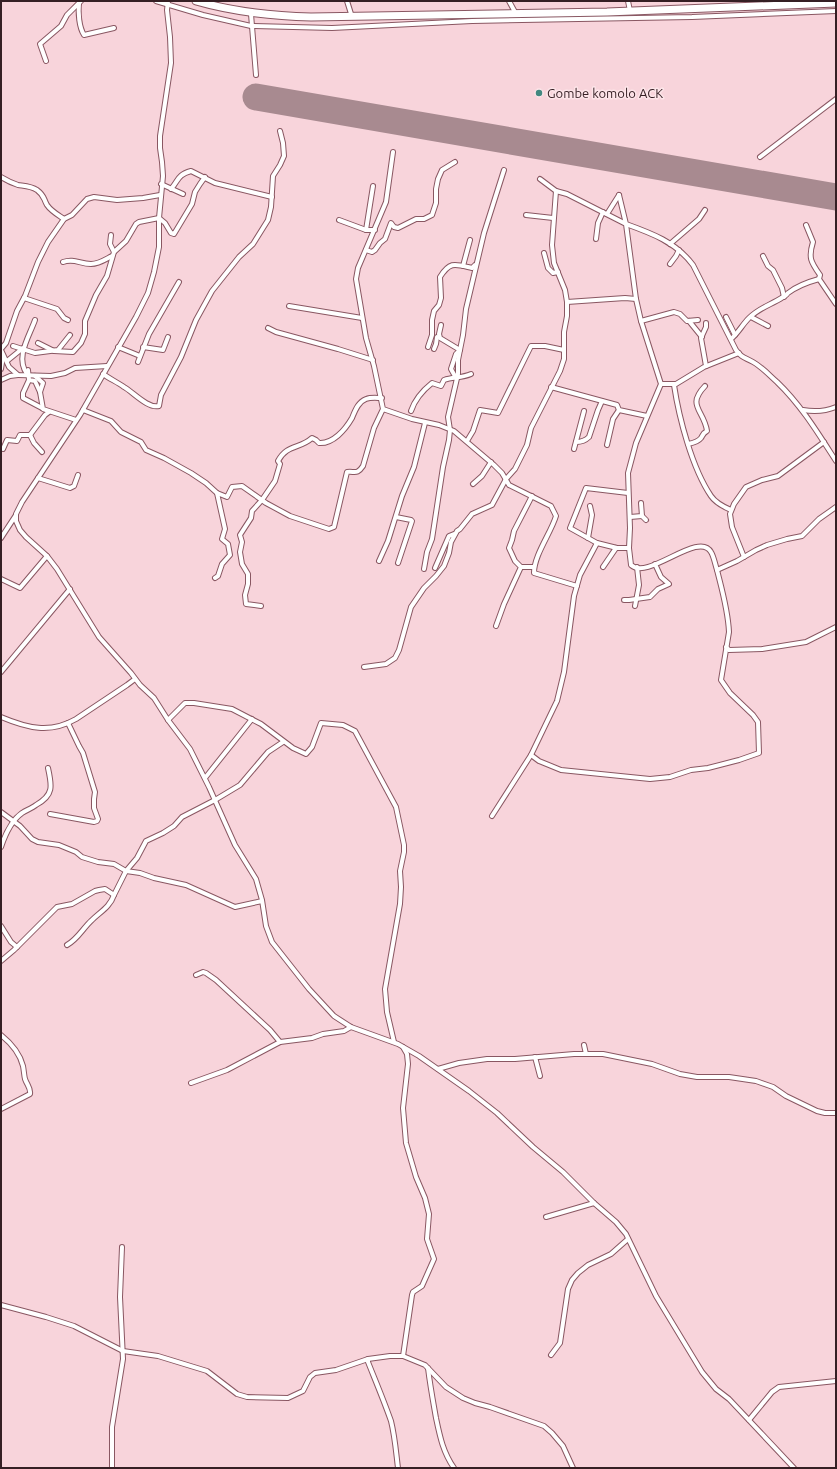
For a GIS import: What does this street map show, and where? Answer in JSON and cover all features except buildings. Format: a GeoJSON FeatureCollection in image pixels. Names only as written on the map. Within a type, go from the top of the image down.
{"type":"FeatureCollection","features":[{"type":"Feature","properties":{"kind":"highway"},"geometry":{"type":"LineString","coordinates":[[196,1],[251,14],[282,17],[516,15],[630,11],[755,4],[836,3]]}},
{"type":"Feature","properties":{"kind":"street"},"geometry":{"type":"LineString","coordinates":[[156,1],[251,26],[332,28],[472,21],[692,17],[836,11]]}},
{"type":"Feature","properties":{"kind":"street"},"geometry":{"type":"LineString","coordinates":[[347,1],[352,17]]}},
{"type":"Feature","properties":{"kind":"street"},"geometry":{"type":"LineString","coordinates":[[509,1],[516,15]]}},
{"type":"Feature","properties":{"kind":"street"},"geometry":{"type":"LineString","coordinates":[[628,1],[630,11]]}},
{"type":"Feature","properties":{"kind":"street"},"geometry":{"type":"LineString","coordinates":[[80,2],[78,15],[84,35],[114,28]]}},
{"type":"Feature","properties":{"kind":"street"},"geometry":{"type":"LineString","coordinates":[[46,61],[40,44],[61,26],[67,15],[80,2]]}},
{"type":"Feature","properties":{"kind":"street"},"geometry":{"type":"LineString","coordinates":[[1,538],[22,502],[83,410],[136,317],[150,286],[159,246],[162,162],[160,136],[171,63],[168,3]]}},
{"type":"Feature","properties":{"kind":"street"},"geometry":{"type":"LineString","coordinates":[[251,14],[256,75]]}},
{"type":"Feature","properties":{"kind":"street"},"geometry":{"type":"LineString","coordinates":[[760,157],[836,99]]}},
{"type":"Feature","properties":{"kind":"street"},"geometry":{"type":"LineString","coordinates":[[103,374],[145,402],[158,407],[161,395],[181,357],[196,320],[219,282],[239,257],[253,244],[268,220],[271,207],[273,176],[280,166],[284,156],[280,131]]}},
{"type":"Feature","properties":{"kind":"street"},"geometry":{"type":"LineString","coordinates":[[83,410],[111,421],[121,432],[142,442],[146,450],[191,473],[206,483],[217,493],[227,498],[232,488],[242,486],[262,500],[290,516],[329,529],[334,527],[347,472],[357,473],[363,466],[374,428],[383,409],[382,398],[366,338],[356,279],[358,268],[386,202],[393,152]]}},
{"type":"Feature","properties":{"kind":"street"},"geometry":{"type":"LineString","coordinates":[[366,250],[372,252],[375,250],[385,239],[391,223],[394,227],[398,228],[416,219],[424,219],[432,215],[436,202],[438,179],[442,170],[455,162]]}},
{"type":"Feature","properties":{"kind":"street"},"geometry":{"type":"LineString","coordinates":[[424,569],[435,526],[450,430],[448,417],[457,378],[466,309],[476,262],[491,208],[504,170]]}},
{"type":"Feature","properties":{"kind":"street"},"geometry":{"type":"LineString","coordinates":[[171,189],[176,180],[191,171],[215,183],[272,197]]}},
{"type":"Feature","properties":{"kind":"street"},"geometry":{"type":"LineString","coordinates":[[1,177],[18,185],[31,187],[36,190],[43,195],[47,204],[54,212],[64,219]]}},
{"type":"Feature","properties":{"kind":"street"},"geometry":{"type":"LineString","coordinates":[[159,218],[165,223],[171,233],[174,234],[192,204],[195,192],[205,178]]}},
{"type":"Feature","properties":{"kind":"street"},"geometry":{"type":"LineString","coordinates":[[540,179],[556,191],[626,224],[663,238],[686,256],[693,265],[738,354],[742,358],[753,362],[766,371],[786,390],[803,410],[836,461]]}},
{"type":"Feature","properties":{"kind":"street"},"geometry":{"type":"LineString","coordinates":[[161,184],[183,194]]}},
{"type":"Feature","properties":{"kind":"street"},"geometry":{"type":"LineString","coordinates":[[366,230],[373,186]]}},
{"type":"Feature","properties":{"kind":"street"},"geometry":{"type":"LineString","coordinates":[[435,568],[449,536],[454,534],[472,514],[492,505],[506,479],[515,469],[524,452],[531,428],[563,363],[567,302],[565,290],[554,263],[552,245],[556,191]]}},
{"type":"Feature","properties":{"kind":"street"},"geometry":{"type":"LineString","coordinates":[[18,375],[9,367],[1,350],[6,343],[17,311],[24,298],[38,262],[48,242],[64,219],[72,215],[87,199],[94,197],[117,200],[160,195]]}},
{"type":"Feature","properties":{"kind":"street"},"geometry":{"type":"LineString","coordinates":[[531,755],[539,761],[561,770],[650,779],[670,777],[691,770],[708,768],[740,760],[759,753],[758,722],[753,715],[730,693],[721,680],[728,632],[728,616],[724,596],[711,552],[701,546],[690,548],[680,554],[654,564],[637,567],[632,567],[631,565],[629,548],[630,517],[628,473],[636,443],[661,384],[641,321],[636,299],[626,224],[619,195],[598,223],[596,239]]}},
{"type":"Feature","properties":{"kind":"street"},"geometry":{"type":"LineString","coordinates":[[670,244],[699,219],[705,210]]}},
{"type":"Feature","properties":{"kind":"street"},"geometry":{"type":"LineString","coordinates":[[526,215],[553,218]]}},
{"type":"Feature","properties":{"kind":"street"},"geometry":{"type":"LineString","coordinates":[[63,262],[69,260],[91,264],[98,262],[113,254],[126,241],[136,224],[159,218]]}},
{"type":"Feature","properties":{"kind":"street"},"geometry":{"type":"LineString","coordinates":[[339,220],[366,230],[375,230]]}},
{"type":"Feature","properties":{"kind":"street"},"geometry":{"type":"LineString","coordinates":[[806,225],[813,242],[810,252],[811,262],[820,275],[819,279],[836,304]]}},
{"type":"Feature","properties":{"kind":"street"},"geometry":{"type":"LineString","coordinates":[[13,346],[35,353],[54,351],[73,352],[81,343],[85,334],[85,321],[96,295],[107,276],[113,254],[110,244],[111,235]]}},
{"type":"Feature","properties":{"kind":"street"},"geometry":{"type":"LineString","coordinates":[[463,266],[470,240]]}},
{"type":"Feature","properties":{"kind":"street"},"geometry":{"type":"LineString","coordinates":[[670,264],[679,250]]}},
{"type":"Feature","properties":{"kind":"street"},"geometry":{"type":"LineString","coordinates":[[544,253],[548,268],[553,273],[558,272]]}},
{"type":"Feature","properties":{"kind":"street"},"geometry":{"type":"LineString","coordinates":[[763,256],[768,266],[773,270],[782,288],[784,297]]}},
{"type":"Feature","properties":{"kind":"street"},"geometry":{"type":"LineString","coordinates":[[434,349],[436,337],[432,320],[434,311],[439,305],[441,298],[440,277],[450,265],[454,264],[473,268],[476,262]]}},
{"type":"Feature","properties":{"kind":"street"},"geometry":{"type":"LineString","coordinates":[[730,339],[763,306],[784,297],[806,283],[819,279]]}},
{"type":"Feature","properties":{"kind":"street"},"geometry":{"type":"LineString","coordinates":[[138,362],[149,334],[179,282]]}},
{"type":"Feature","properties":{"kind":"street"},"geometry":{"type":"LineString","coordinates":[[24,298],[57,309],[64,318],[68,320]]}},
{"type":"Feature","properties":{"kind":"street"},"geometry":{"type":"LineString","coordinates":[[567,302],[625,298],[636,299]]}},
{"type":"Feature","properties":{"kind":"street"},"geometry":{"type":"LineString","coordinates":[[289,306],[362,318]]}},
{"type":"Feature","properties":{"kind":"street"},"geometry":{"type":"LineString","coordinates":[[641,321],[674,312],[680,314],[687,321],[689,321],[702,337]]}},
{"type":"Feature","properties":{"kind":"street"},"geometry":{"type":"LineString","coordinates":[[726,317],[735,335]]}},
{"type":"Feature","properties":{"kind":"street"},"geometry":{"type":"LineString","coordinates":[[751,317],[768,326]]}},
{"type":"Feature","properties":{"kind":"street"},"geometry":{"type":"LineString","coordinates":[[35,320],[23,348],[22,368],[43,383],[40,392]]}},
{"type":"Feature","properties":{"kind":"street"},"geometry":{"type":"LineString","coordinates":[[689,321],[698,320]]}},
{"type":"Feature","properties":{"kind":"street"},"geometry":{"type":"LineString","coordinates":[[706,323],[702,337],[706,366]]}},
{"type":"Feature","properties":{"kind":"street"},"geometry":{"type":"LineString","coordinates":[[428,347],[439,334],[441,325]]}},
{"type":"Feature","properties":{"kind":"street"},"geometry":{"type":"LineString","coordinates":[[268,328],[283,334],[372,360]]}},
{"type":"Feature","properties":{"kind":"street"},"geometry":{"type":"LineString","coordinates":[[54,351],[58,350],[70,335]]}},
{"type":"Feature","properties":{"kind":"street"},"geometry":{"type":"LineString","coordinates":[[143,347],[163,350],[168,336]]}},
{"type":"Feature","properties":{"kind":"street"},"geometry":{"type":"LineString","coordinates":[[436,337],[460,350]]}},
{"type":"Feature","properties":{"kind":"street"},"geometry":{"type":"LineString","coordinates":[[38,343],[54,351]]}},
{"type":"Feature","properties":{"kind":"street"},"geometry":{"type":"LineString","coordinates":[[467,441],[473,431],[480,410],[498,414],[531,346],[545,346],[564,350]]}},
{"type":"Feature","properties":{"kind":"street"},"geometry":{"type":"LineString","coordinates":[[118,347],[140,356]]}},
{"type":"Feature","properties":{"kind":"street"},"geometry":{"type":"LineString","coordinates":[[7,361],[23,348]]}},
{"type":"Feature","properties":{"kind":"street"},"geometry":{"type":"LineString","coordinates":[[457,378],[451,369],[456,354],[460,350]]}},
{"type":"Feature","properties":{"kind":"street"},"geometry":{"type":"LineString","coordinates":[[661,384],[674,385],[706,366],[738,354]]}},
{"type":"Feature","properties":{"kind":"street"},"geometry":{"type":"LineString","coordinates":[[1,369],[3,356]]}},
{"type":"Feature","properties":{"kind":"street"},"geometry":{"type":"LineString","coordinates":[[35,376],[51,376],[65,373],[75,368],[107,366]]}},
{"type":"Feature","properties":{"kind":"street"},"geometry":{"type":"LineString","coordinates":[[1,380],[10,376],[28,373]]}},
{"type":"Feature","properties":{"kind":"street"},"geometry":{"type":"LineString","coordinates":[[28,373],[29,380],[23,393],[23,398],[49,412],[76,420]]}},
{"type":"Feature","properties":{"kind":"street"},"geometry":{"type":"LineString","coordinates":[[411,410],[414,402],[420,394],[432,383],[441,386],[444,380],[464,377],[471,374]]}},
{"type":"Feature","properties":{"kind":"street"},"geometry":{"type":"LineString","coordinates":[[29,380],[35,381],[40,392],[43,409]]}},
{"type":"Feature","properties":{"kind":"street"},"geometry":{"type":"LineString","coordinates":[[674,385],[688,444],[696,464],[712,497],[731,510]]}},
{"type":"Feature","properties":{"kind":"street"},"geometry":{"type":"LineString","coordinates":[[688,444],[697,442],[704,432],[707,431],[706,423],[696,406],[698,393],[705,386]]}},
{"type":"Feature","properties":{"kind":"street"},"geometry":{"type":"LineString","coordinates":[[552,387],[617,405],[619,410]]}},
{"type":"Feature","properties":{"kind":"street"},"geometry":{"type":"LineString","coordinates":[[261,606],[246,604],[245,595],[248,584],[248,574],[242,564],[240,552],[242,542],[240,536],[251,518],[252,511],[262,500],[275,481],[280,464],[278,461],[281,454],[294,446],[307,442],[312,438],[319,443],[326,443],[342,432],[360,403],[365,399],[382,398]]}},
{"type":"Feature","properties":{"kind":"street"},"geometry":{"type":"LineString","coordinates":[[576,442],[586,440],[589,437],[602,401]]}},
{"type":"Feature","properties":{"kind":"street"},"geometry":{"type":"LineString","coordinates":[[803,410],[814,411],[836,407]]}},
{"type":"Feature","properties":{"kind":"street"},"geometry":{"type":"LineString","coordinates":[[383,409],[425,423],[439,425],[450,430],[467,441],[491,462],[502,473],[510,485],[551,506],[556,516],[534,567],[534,573],[577,586]]}},
{"type":"Feature","properties":{"kind":"street"},"geometry":{"type":"LineString","coordinates":[[619,410],[647,416]]}},
{"type":"Feature","properties":{"kind":"street"},"geometry":{"type":"LineString","coordinates":[[607,445],[613,419],[619,410]]}},
{"type":"Feature","properties":{"kind":"street"},"geometry":{"type":"LineString","coordinates":[[574,450],[584,411]]}},
{"type":"Feature","properties":{"kind":"street"},"geometry":{"type":"LineString","coordinates":[[30,435],[49,412]]}},
{"type":"Feature","properties":{"kind":"street"},"geometry":{"type":"LineString","coordinates":[[379,561],[388,541],[402,496],[414,467],[425,423]]}},
{"type":"Feature","properties":{"kind":"street"},"geometry":{"type":"LineString","coordinates":[[2,449],[7,440],[17,441],[20,435],[30,435]]}},
{"type":"Feature","properties":{"kind":"street"},"geometry":{"type":"LineString","coordinates":[[30,435],[34,443],[42,452]]}},
{"type":"Feature","properties":{"kind":"street"},"geometry":{"type":"LineString","coordinates":[[744,557],[732,528],[731,510],[746,487],[762,480],[778,476],[824,442]]}},
{"type":"Feature","properties":{"kind":"street"},"geometry":{"type":"LineString","coordinates":[[473,484],[482,476],[491,462]]}},
{"type":"Feature","properties":{"kind":"street"},"geometry":{"type":"LineString","coordinates":[[38,478],[70,488],[74,486],[78,475]]}},
{"type":"Feature","properties":{"kind":"street"},"geometry":{"type":"LineString","coordinates":[[628,493],[586,488],[570,528],[597,543],[616,548],[629,548]]}},
{"type":"Feature","properties":{"kind":"street"},"geometry":{"type":"LineString","coordinates":[[215,578],[218,576],[222,564],[230,555],[228,544],[222,539],[225,529],[217,493]]}},
{"type":"Feature","properties":{"kind":"street"},"geometry":{"type":"LineString","coordinates":[[532,496],[514,531],[509,548],[515,561],[521,567],[534,567]]}},
{"type":"Feature","properties":{"kind":"street"},"geometry":{"type":"LineString","coordinates":[[641,503],[642,516],[646,520]]}},
{"type":"Feature","properties":{"kind":"street"},"geometry":{"type":"LineString","coordinates":[[588,538],[592,515],[590,506]]}},
{"type":"Feature","properties":{"kind":"street"},"geometry":{"type":"LineString","coordinates":[[717,570],[767,545],[802,536],[819,519],[836,507]]}},
{"type":"Feature","properties":{"kind":"street"},"geometry":{"type":"LineString","coordinates":[[16,514],[16,521],[20,530],[58,569],[98,637],[140,685],[154,698],[168,720],[190,749],[205,778],[235,845],[256,878],[266,926],[272,942],[314,996],[334,1016],[351,1027],[394,1042],[470,1090],[491,1107],[533,1147],[567,1175],[594,1203],[616,1222],[626,1234],[656,1296],[702,1372],[716,1389],[729,1399],[794,1468]]}},
{"type":"Feature","properties":{"kind":"street"},"geometry":{"type":"LineString","coordinates":[[630,517],[642,516]]}},
{"type":"Feature","properties":{"kind":"street"},"geometry":{"type":"LineString","coordinates":[[396,517],[411,520],[412,522],[398,563]]}},
{"type":"Feature","properties":{"kind":"street"},"geometry":{"type":"LineString","coordinates":[[364,667],[386,664],[395,658],[399,650],[410,607],[424,588],[444,566],[454,534]]}},
{"type":"Feature","properties":{"kind":"street"},"geometry":{"type":"LineString","coordinates":[[492,816],[531,755],[557,701],[562,680],[574,596],[580,575],[597,543]]}},
{"type":"Feature","properties":{"kind":"street"},"geometry":{"type":"LineString","coordinates":[[603,567],[616,548]]}},
{"type":"Feature","properties":{"kind":"street"},"geometry":{"type":"LineString","coordinates":[[1,579],[20,588],[47,556]]}},
{"type":"Feature","properties":{"kind":"street"},"geometry":{"type":"LineString","coordinates":[[624,600],[650,597],[658,589],[669,584],[661,577],[654,564]]}},
{"type":"Feature","properties":{"kind":"street"},"geometry":{"type":"LineString","coordinates":[[496,626],[504,604],[521,567]]}},
{"type":"Feature","properties":{"kind":"street"},"geometry":{"type":"LineString","coordinates":[[635,606],[639,585],[637,567]]}},
{"type":"Feature","properties":{"kind":"street"},"geometry":{"type":"LineString","coordinates":[[1,672],[70,589]]}},
{"type":"Feature","properties":{"kind":"street"},"geometry":{"type":"LineString","coordinates":[[726,647],[729,650],[762,649],[806,642],[836,627]]}},
{"type":"Feature","properties":{"kind":"street"},"geometry":{"type":"LineString","coordinates":[[1,717],[32,728],[54,727],[68,723],[135,679]]}},
{"type":"Feature","properties":{"kind":"street"},"geometry":{"type":"LineString","coordinates":[[168,720],[185,703],[232,709],[261,724],[283,742],[306,754],[312,748],[322,722],[340,724],[352,729],[368,753],[396,807],[402,832],[404,852],[400,871],[400,904],[385,989],[387,1012],[394,1042]]}},
{"type":"Feature","properties":{"kind":"street"},"geometry":{"type":"LineString","coordinates":[[205,778],[252,719]]}},
{"type":"Feature","properties":{"kind":"street"},"geometry":{"type":"LineString","coordinates":[[50,814],[94,822],[98,819],[94,808],[95,792],[83,752],[78,746],[68,723]]}},
{"type":"Feature","properties":{"kind":"street"},"geometry":{"type":"LineString","coordinates":[[68,945],[113,900],[126,871],[139,855],[146,842],[163,833],[186,815],[240,785],[268,752],[283,742]]}},
{"type":"Feature","properties":{"kind":"street"},"geometry":{"type":"LineString","coordinates":[[1,847],[14,821],[22,813],[37,805],[50,794],[52,784],[48,768]]}},
{"type":"Feature","properties":{"kind":"street"},"geometry":{"type":"LineString","coordinates":[[1,812],[14,821],[35,841],[59,845],[76,852],[82,857],[98,862],[114,864],[126,871],[140,873],[154,878],[186,885],[236,907],[262,901]]}},
{"type":"Feature","properties":{"kind":"street"},"geometry":{"type":"LineString","coordinates":[[1,961],[57,907],[72,904],[99,890],[105,889],[114,895]]}},
{"type":"Feature","properties":{"kind":"street"},"geometry":{"type":"LineString","coordinates":[[1,926],[11,942],[17,947]]}},
{"type":"Feature","properties":{"kind":"street"},"geometry":{"type":"LineString","coordinates":[[196,975],[203,972],[216,980],[270,1030],[280,1042]]}},
{"type":"Feature","properties":{"kind":"street"},"geometry":{"type":"LineString","coordinates":[[191,1084],[227,1070],[280,1042],[312,1038],[323,1034],[344,1031],[351,1027]]}},
{"type":"Feature","properties":{"kind":"street"},"geometry":{"type":"LineString","coordinates":[[1,1035],[11,1044],[19,1058],[30,1090],[30,1094],[1,1109]]}},
{"type":"Feature","properties":{"kind":"street"},"geometry":{"type":"LineString","coordinates":[[584,1045],[586,1054]]}},
{"type":"Feature","properties":{"kind":"street"},"geometry":{"type":"LineString","coordinates":[[403,1047],[407,1054],[408,1064],[403,1108],[406,1143],[429,1214],[427,1239],[434,1259],[422,1286],[414,1292],[411,1299],[403,1356]]}},
{"type":"Feature","properties":{"kind":"street"},"geometry":{"type":"LineString","coordinates":[[438,1069],[470,1061],[603,1054],[652,1064],[680,1074],[697,1077],[729,1076],[756,1081],[773,1087],[786,1096],[817,1111],[836,1113]]}},
{"type":"Feature","properties":{"kind":"street"},"geometry":{"type":"LineString","coordinates":[[535,1057],[540,1076]]}},
{"type":"Feature","properties":{"kind":"street"},"geometry":{"type":"LineString","coordinates":[[546,1217],[594,1203]]}},
{"type":"Feature","properties":{"kind":"street"},"geometry":{"type":"LineString","coordinates":[[551,1356],[560,1343],[561,1328],[568,1289],[572,1280],[588,1265],[611,1254],[628,1239]]}},
{"type":"Feature","properties":{"kind":"street"},"geometry":{"type":"LineString","coordinates":[[112,1468],[112,1434],[123,1360],[120,1303],[122,1247]]}},
{"type":"Feature","properties":{"kind":"street"},"geometry":{"type":"LineString","coordinates":[[1,1305],[46,1316],[74,1326],[123,1351],[158,1356],[207,1371],[243,1397],[288,1398],[303,1391],[310,1377],[314,1373],[336,1370],[368,1359],[403,1356],[419,1362],[428,1368],[446,1387],[463,1398],[544,1426],[563,1446],[573,1468]]}},
{"type":"Feature","properties":{"kind":"street"},"geometry":{"type":"LineString","coordinates":[[368,1359],[391,1422],[395,1440],[398,1468]]}},
{"type":"Feature","properties":{"kind":"street"},"geometry":{"type":"LineString","coordinates":[[428,1368],[440,1440],[446,1455],[454,1468]]}},
{"type":"Feature","properties":{"kind":"street"},"geometry":{"type":"LineString","coordinates":[[749,1420],[772,1392],[779,1387],[836,1381]]}},
{"type":"Feature","properties":{"kind":"runway"},"geometry":{"type":"LineString","coordinates":[[256,97],[836,197]]}},
{"type":"Feature","properties":{"kind":"place","name":"Gombe komolo ACK"},"geometry":{"type":"Point","coordinates":[539,93]}}]}
